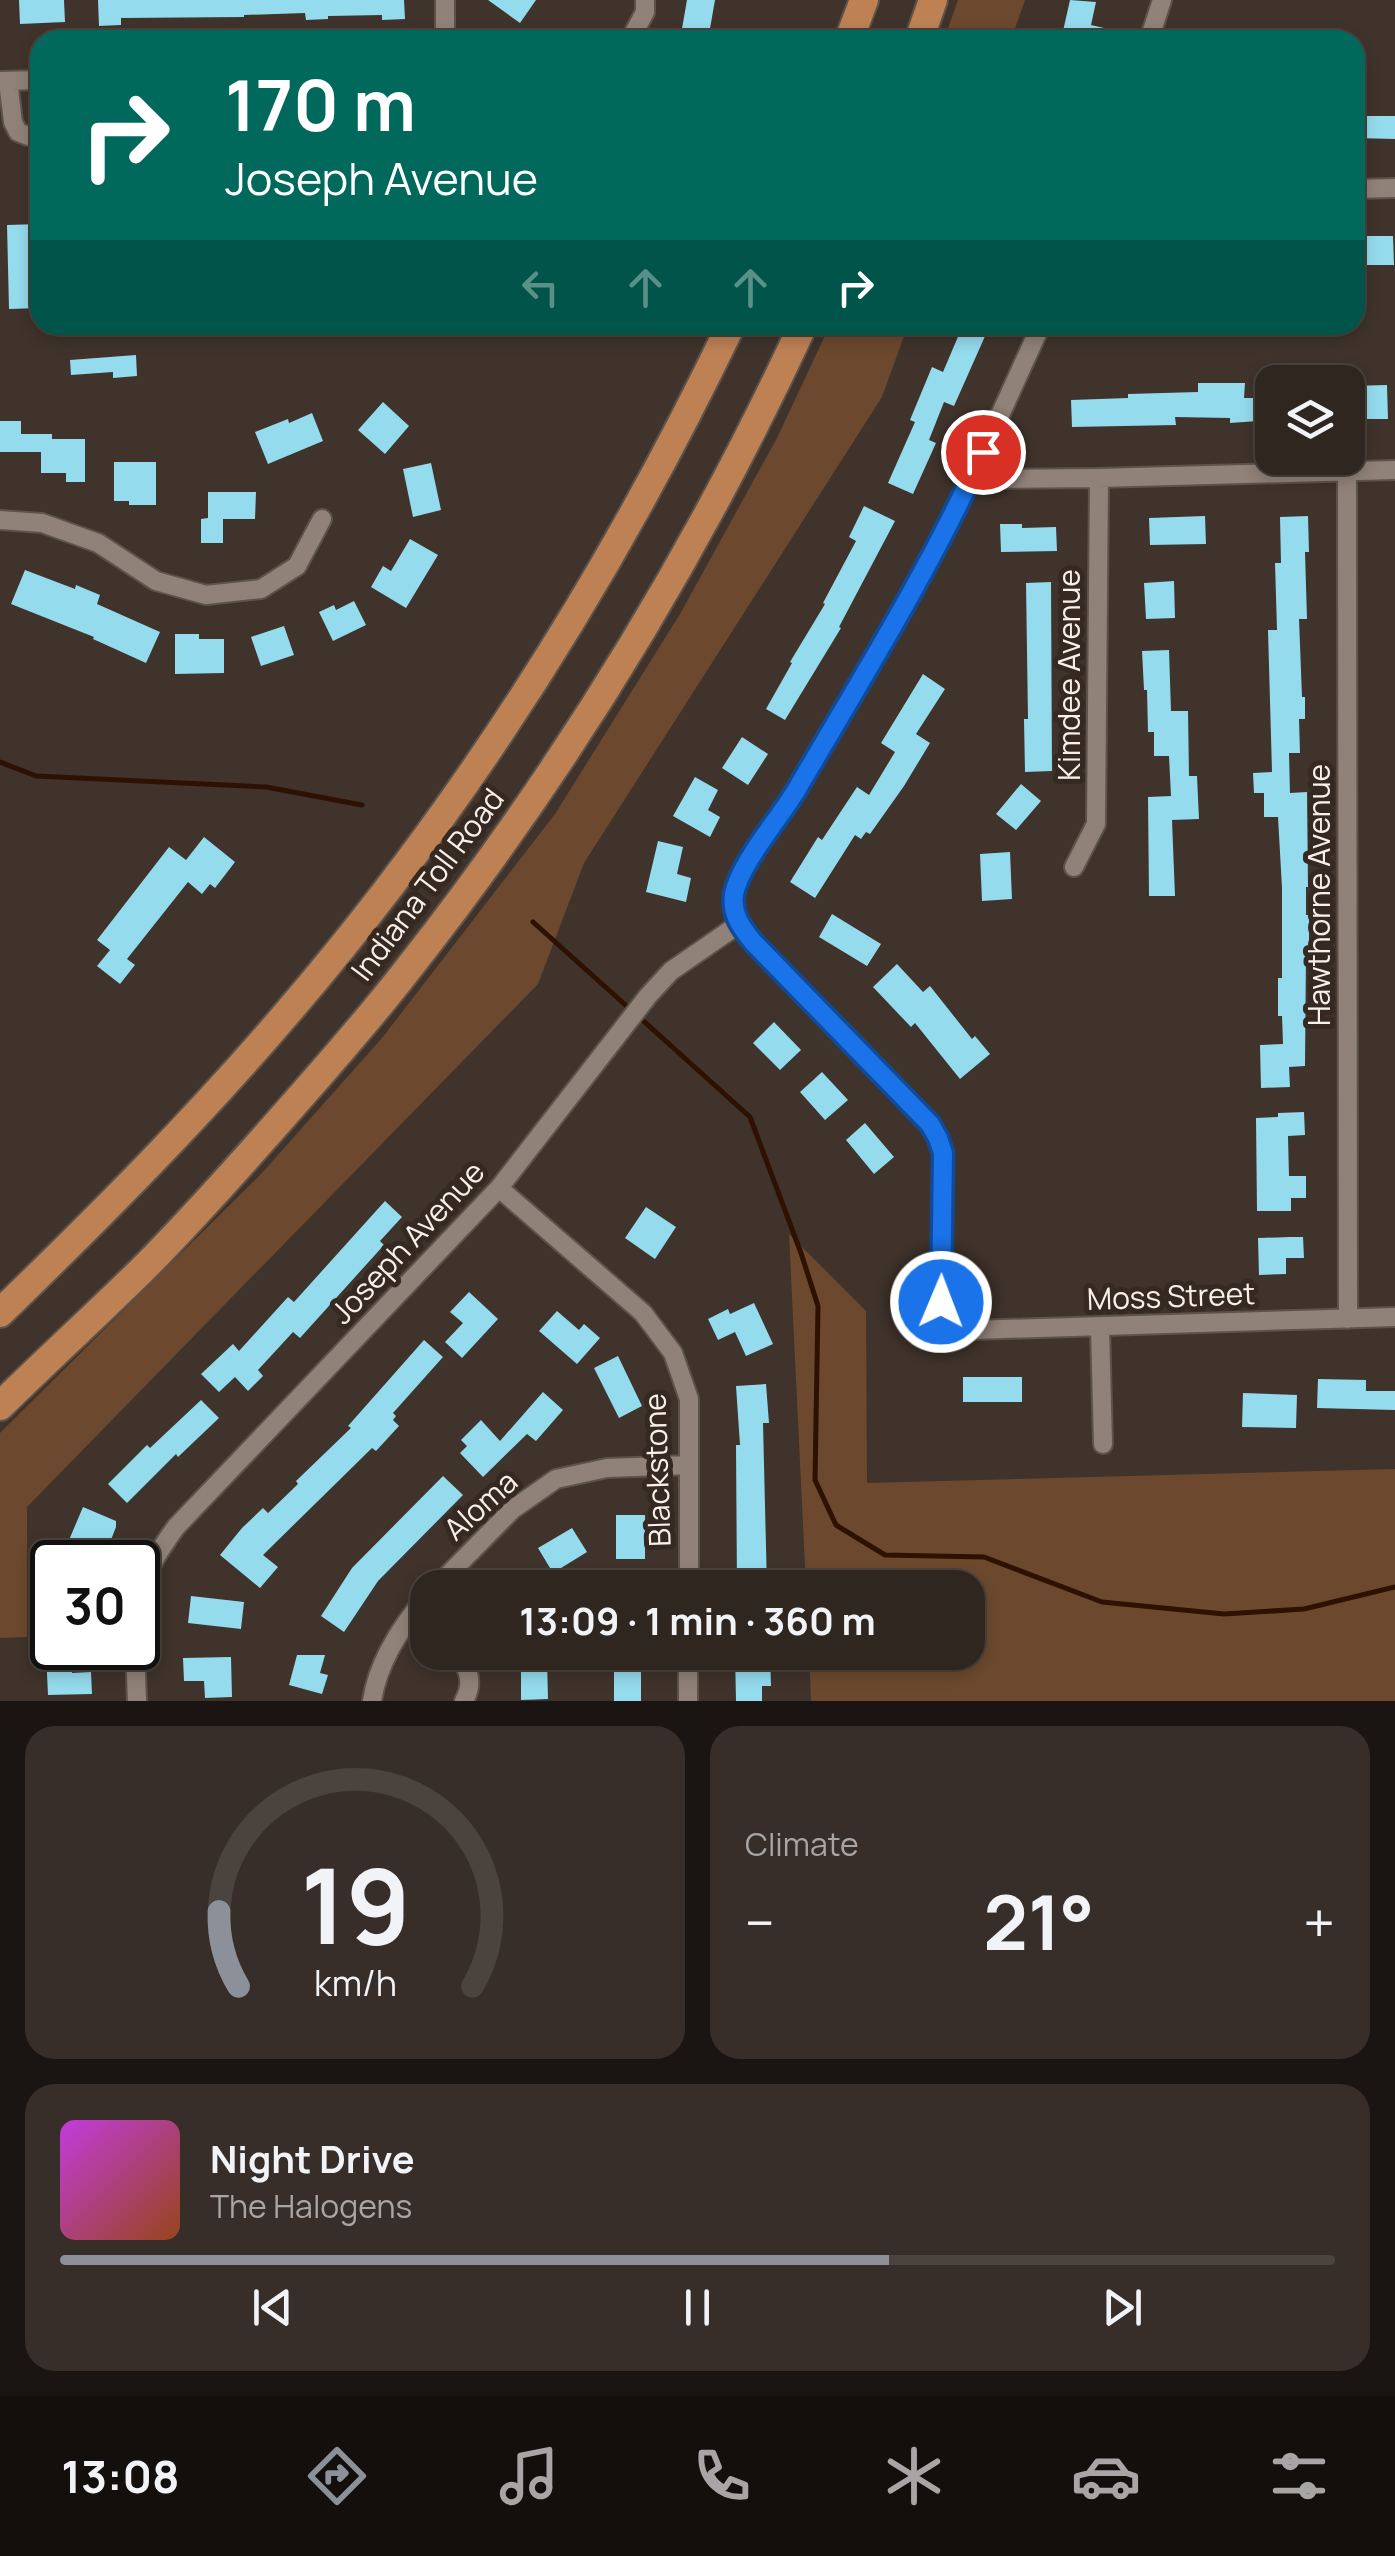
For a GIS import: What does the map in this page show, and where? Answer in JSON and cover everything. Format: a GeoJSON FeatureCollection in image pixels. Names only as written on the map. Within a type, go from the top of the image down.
{"type":"FeatureCollection","features":[{"type":"Feature","properties":{"kind":"highway"},"geometry":{"type":"LineString","coordinates":[[854,30],[864,0]]}},
{"type":"Feature","properties":{"kind":"highway"},"geometry":{"type":"LineString","coordinates":[[922,30],[933,0]]}},
{"type":"Feature","properties":{"kind":"highway","name":"Indiana Toll Road"},"geometry":{"type":"LineString","coordinates":[[0,1313],[109,1207],[206,1104],[327,966],[435,826],[592,585],[649,486],[726,335]]}},
{"type":"Feature","properties":{"kind":"highway","name":"Indiana Toll Road"},"geometry":{"type":"LineString","coordinates":[[0,1406],[144,1268],[247,1157],[384,998],[493,858],[575,737],[656,606],[710,511],[798,335]]}},
{"type":"Feature","properties":{"kind":"street"},"geometry":{"type":"LineString","coordinates":[[445,0],[445,30]]}},
{"type":"Feature","properties":{"kind":"street"},"geometry":{"type":"LineString","coordinates":[[635,30],[645,12],[645,0]]}},
{"type":"Feature","properties":{"kind":"street"},"geometry":{"type":"LineString","coordinates":[[1152,30],[1162,0]]}},
{"type":"Feature","properties":{"kind":"street"},"geometry":{"type":"LineString","coordinates":[[30,80],[4,81],[13,122],[18,132],[30,136]]}},
{"type":"Feature","properties":{"kind":"street"},"geometry":{"type":"LineString","coordinates":[[1365,190],[1395,188]]}},
{"type":"Feature","properties":{"kind":"street"},"geometry":{"type":"LineString","coordinates":[[739,924],[734,892],[742,873],[785,808],[922,575],[1036,335]]}},
{"type":"Feature","properties":{"kind":"street"},"geometry":{"type":"LineString","coordinates":[[1365,471],[1395,470]]}},
{"type":"Feature","properties":{"kind":"street"},"geometry":{"type":"LineString","coordinates":[[971,479],[1255,474]]}},
{"type":"Feature","properties":{"kind":"street","name":"Hawthorne Avenue"},"geometry":{"type":"LineString","coordinates":[[1346,475],[1348,1319]]}},
{"type":"Feature","properties":{"kind":"street","name":"Kimdee Avenue"},"geometry":{"type":"LineString","coordinates":[[1074,867],[1096,824],[1099,478]]}},
{"type":"Feature","properties":{"kind":"street"},"geometry":{"type":"LineString","coordinates":[[0,520],[42,522],[98,543],[156,581],[206,595],[261,589],[297,566],[322,519]]}},
{"type":"Feature","properties":{"kind":"street","name":"Moss Street"},"geometry":{"type":"LineString","coordinates":[[739,924],[930,1124],[938,1138],[943,1153],[941,1302],[949,1324],[972,1330],[1395,1317]]}},
{"type":"Feature","properties":{"kind":"street","name":"Joseph Avenue"},"geometry":{"type":"LineString","coordinates":[[160,1549],[176,1527],[499,1188],[671,970],[739,924]]}},
{"type":"Feature","properties":{"kind":"street","name":"Blackstone"},"geometry":{"type":"LineString","coordinates":[[499,1188],[643,1313],[673,1353],[689,1400],[689,1570]]}},
{"type":"Feature","properties":{"kind":"street"},"geometry":{"type":"LineString","coordinates":[[1100,1326],[1102,1444]]}},
{"type":"Feature","properties":{"kind":"street","name":"Aloma"},"geometry":{"type":"LineString","coordinates":[[452,1570],[513,1509],[556,1479],[607,1468],[690,1465]]}},
{"type":"Feature","properties":{"kind":"street"},"geometry":{"type":"LineString","coordinates":[[372,1701],[383,1664],[398,1635],[410,1622]]}},
{"type":"Feature","properties":{"kind":"street"},"geometry":{"type":"LineString","coordinates":[[135,1670],[136,1701]]}},
{"type":"Feature","properties":{"kind":"street"},"geometry":{"type":"LineString","coordinates":[[464,1701],[471,1685],[468,1670]]}},
{"type":"Feature","properties":{"kind":"street"},"geometry":{"type":"LineString","coordinates":[[688,1670],[688,1701]]}},
{"type":"Feature","properties":{"kind":"shaded area"},"geometry":{"type":"Polygon","coordinates":[[[958,0],[1025,0],[1014,30],[948,30],[958,0]]]}},
{"type":"Feature","properties":{"kind":"shaded area"},"geometry":{"type":"Polygon","coordinates":[[[825,335],[904,335],[882,397],[584,863],[538,984],[27,1507],[27,1637],[0,1638],[0,1433],[261,1174],[382,1038],[555,814],[680,614],[777,438],[825,335]]]}},
{"type":"Feature","properties":{"kind":"shaded area"},"geometry":{"type":"Polygon","coordinates":[[[789,1234],[866,1311],[867,1483],[1395,1469],[1395,1701],[811,1701],[810,1670],[985,1670],[985,1570],[805,1570],[789,1234]]]}},
{"type":"Feature","properties":{"kind":"building"},"geometry":{"type":"Polygon","coordinates":[[[19,0],[64,0],[65,22],[20,24],[19,0]]]}},
{"type":"Feature","properties":{"kind":"building"},"geometry":{"type":"Polygon","coordinates":[[[98,0],[404,0],[405,19],[382,20],[382,15],[306,20],[305,13],[121,18],[121,25],[99,26],[98,0]]]}},
{"type":"Feature","properties":{"kind":"building"},"geometry":{"type":"Polygon","coordinates":[[[488,0],[536,0],[520,23],[488,0]]]}},
{"type":"Feature","properties":{"kind":"building"},"geometry":{"type":"Polygon","coordinates":[[[687,0],[715,0],[710,30],[682,30],[687,0]]]}},
{"type":"Feature","properties":{"kind":"building"},"geometry":{"type":"Polygon","coordinates":[[[1070,0],[1096,2],[1091,25],[1104,30],[1063,30],[1070,0]]]}},
{"type":"Feature","properties":{"kind":"building"},"geometry":{"type":"Polygon","coordinates":[[[1365,116],[1395,116],[1395,139],[1365,138],[1365,116]]]}},
{"type":"Feature","properties":{"kind":"building"},"geometry":{"type":"Polygon","coordinates":[[[30,224],[30,308],[9,309],[7,225],[30,224]]]}},
{"type":"Feature","properties":{"kind":"building"},"geometry":{"type":"Polygon","coordinates":[[[1365,236],[1393,236],[1394,265],[1365,265],[1365,236]]]}},
{"type":"Feature","properties":{"kind":"building"},"geometry":{"type":"Polygon","coordinates":[[[959,335],[986,335],[954,406],[944,402],[929,440],[936,443],[913,494],[888,483],[915,422],[910,420],[932,367],[943,372],[959,335]]]}},
{"type":"Feature","properties":{"kind":"building"},"geometry":{"type":"Polygon","coordinates":[[[136,355],[137,376],[113,378],[113,372],[71,375],[70,360],[136,355]]]}},
{"type":"Feature","properties":{"kind":"building"},"geometry":{"type":"Polygon","coordinates":[[[1198,383],[1245,383],[1244,398],[1255,398],[1255,421],[1230,423],[1230,418],[1175,417],[1176,425],[1072,427],[1071,400],[1198,392],[1198,383]]]}},
{"type":"Feature","properties":{"kind":"building"},"geometry":{"type":"Polygon","coordinates":[[[1387,385],[1388,419],[1366,419],[1365,386],[1387,385]]]}},
{"type":"Feature","properties":{"kind":"building"},"geometry":{"type":"Polygon","coordinates":[[[383,402],[409,426],[385,454],[358,430],[383,402]]]}},
{"type":"Feature","properties":{"kind":"building"},"geometry":{"type":"Polygon","coordinates":[[[312,413],[323,441],[268,464],[255,432],[312,413]]]}},
{"type":"Feature","properties":{"kind":"building"},"geometry":{"type":"Polygon","coordinates":[[[0,421],[21,421],[21,434],[85,439],[85,482],[66,482],[66,473],[41,473],[41,452],[0,452],[0,421]]]}},
{"type":"Feature","properties":{"kind":"building"},"geometry":{"type":"Polygon","coordinates":[[[114,462],[156,462],[156,505],[114,501],[114,462]]]}},
{"type":"Feature","properties":{"kind":"building"},"geometry":{"type":"Polygon","coordinates":[[[431,463],[441,510],[413,517],[403,469],[431,463]]]}},
{"type":"Feature","properties":{"kind":"building"},"geometry":{"type":"Polygon","coordinates":[[[208,492],[256,492],[255,519],[223,519],[223,543],[201,543],[201,519],[208,518],[208,492]]]}},
{"type":"Feature","properties":{"kind":"building"},"geometry":{"type":"Polygon","coordinates":[[[864,506],[895,521],[841,628],[785,720],[766,709],[856,541],[849,537],[864,506]]]}},
{"type":"Feature","properties":{"kind":"building"},"geometry":{"type":"Polygon","coordinates":[[[1205,516],[1206,544],[1150,545],[1149,518],[1205,516]]]}},
{"type":"Feature","properties":{"kind":"building"},"geometry":{"type":"Polygon","coordinates":[[[1308,516],[1307,619],[1299,619],[1305,719],[1299,719],[1300,753],[1289,753],[1290,793],[1307,792],[1309,955],[1305,1066],[1289,1067],[1290,1087],[1261,1088],[1260,1045],[1283,1044],[1282,1016],[1278,1016],[1282,888],[1278,817],[1264,817],[1264,793],[1254,793],[1253,773],[1272,772],[1268,630],[1277,630],[1275,563],[1281,563],[1280,517],[1308,516]]]}},
{"type":"Feature","properties":{"kind":"building"},"geometry":{"type":"Polygon","coordinates":[[[1000,524],[1056,527],[1057,551],[1001,552],[1000,524]]]}},
{"type":"Feature","properties":{"kind":"building"},"geometry":{"type":"Polygon","coordinates":[[[410,539],[438,555],[406,608],[371,587],[383,566],[391,571],[410,539]]]}},
{"type":"Feature","properties":{"kind":"building"},"geometry":{"type":"Polygon","coordinates":[[[25,570],[100,595],[97,604],[160,632],[146,663],[94,637],[11,604],[25,570]]]}},
{"type":"Feature","properties":{"kind":"building"},"geometry":{"type":"Polygon","coordinates":[[[1174,581],[1175,618],[1146,619],[1144,583],[1174,581]]]}},
{"type":"Feature","properties":{"kind":"building"},"geometry":{"type":"Polygon","coordinates":[[[1051,582],[1052,771],[1025,772],[1026,583],[1051,582]]]}},
{"type":"Feature","properties":{"kind":"building"},"geometry":{"type":"Polygon","coordinates":[[[354,601],[366,625],[333,641],[319,612],[334,605],[336,610],[354,601]]]}},
{"type":"Feature","properties":{"kind":"building"},"geometry":{"type":"Polygon","coordinates":[[[284,626],[294,655],[261,666],[251,637],[284,626]]]}},
{"type":"Feature","properties":{"kind":"building"},"geometry":{"type":"Polygon","coordinates":[[[175,634],[224,639],[224,673],[175,674],[175,634]]]}},
{"type":"Feature","properties":{"kind":"building"},"geometry":{"type":"Polygon","coordinates":[[[1169,650],[1171,711],[1188,711],[1189,776],[1197,776],[1199,819],[1172,820],[1175,896],[1149,896],[1148,797],[1171,796],[1169,756],[1154,756],[1154,732],[1148,732],[1142,651],[1169,650]]]}},
{"type":"Feature","properties":{"kind":"building"},"geometry":{"type":"Polygon","coordinates":[[[923,674],[945,689],[916,734],[930,743],[870,834],[866,832],[861,839],[855,835],[815,898],[790,882],[818,837],[822,840],[857,787],[869,795],[895,752],[881,743],[923,674]]]}},
{"type":"Feature","properties":{"kind":"building"},"geometry":{"type":"Polygon","coordinates":[[[742,737],[768,754],[748,785],[722,768],[742,737]]]}},
{"type":"Feature","properties":{"kind":"building"},"geometry":{"type":"Polygon","coordinates":[[[695,777],[718,790],[708,810],[720,817],[710,837],[673,816],[695,777]]]}},
{"type":"Feature","properties":{"kind":"building"},"geometry":{"type":"Polygon","coordinates":[[[1021,784],[1041,801],[1016,830],[996,814],[1021,784]]]}},
{"type":"Feature","properties":{"kind":"building"},"geometry":{"type":"Polygon","coordinates":[[[204,837],[235,862],[215,888],[210,884],[202,894],[188,882],[127,959],[135,965],[120,984],[97,966],[110,950],[97,940],[169,847],[186,860],[204,837]]]}},
{"type":"Feature","properties":{"kind":"building"},"geometry":{"type":"Polygon","coordinates":[[[658,841],[683,847],[677,874],[691,878],[686,902],[646,892],[658,841]]]}},
{"type":"Feature","properties":{"kind":"building"},"geometry":{"type":"Polygon","coordinates":[[[1010,852],[1012,899],[982,901],[980,854],[1010,852]]]}},
{"type":"Feature","properties":{"kind":"building"},"geometry":{"type":"Polygon","coordinates":[[[832,914],[881,944],[867,966],[819,937],[832,914]]]}},
{"type":"Feature","properties":{"kind":"building"},"geometry":{"type":"Polygon","coordinates":[[[897,964],[923,992],[930,986],[972,1039],[975,1036],[990,1054],[960,1079],[915,1023],[911,1027],[873,987],[897,964]]]}},
{"type":"Feature","properties":{"kind":"building"},"geometry":{"type":"Polygon","coordinates":[[[774,1022],[801,1050],[780,1070],[753,1043],[774,1022]]]}},
{"type":"Feature","properties":{"kind":"building"},"geometry":{"type":"Polygon","coordinates":[[[822,1072],[848,1100],[825,1120],[800,1092],[822,1072]]]}},
{"type":"Feature","properties":{"kind":"building"},"geometry":{"type":"Polygon","coordinates":[[[1304,1112],[1305,1135],[1288,1136],[1289,1176],[1306,1176],[1306,1198],[1291,1198],[1291,1211],[1257,1211],[1256,1118],[1304,1112]]]}},
{"type":"Feature","properties":{"kind":"building"},"geometry":{"type":"Polygon","coordinates":[[[865,1123],[894,1157],[874,1174],[846,1140],[865,1123]]]}},
{"type":"Feature","properties":{"kind":"building"},"geometry":{"type":"Polygon","coordinates":[[[385,1201],[402,1217],[380,1241],[384,1245],[300,1338],[293,1332],[258,1370],[263,1376],[248,1391],[235,1377],[219,1392],[201,1374],[233,1344],[239,1351],[288,1297],[294,1302],[385,1201]]]}},
{"type":"Feature","properties":{"kind":"building"},"geometry":{"type":"Polygon","coordinates":[[[646,1207],[676,1227],[655,1259],[625,1238],[646,1207]]]}},
{"type":"Feature","properties":{"kind":"building"},"geometry":{"type":"Polygon","coordinates":[[[1303,1237],[1304,1258],[1286,1258],[1286,1274],[1259,1275],[1258,1238],[1303,1237]]]}},
{"type":"Feature","properties":{"kind":"building"},"geometry":{"type":"Polygon","coordinates":[[[469,1292],[498,1319],[462,1358],[445,1342],[463,1323],[450,1312],[469,1292]]]}},
{"type":"Feature","properties":{"kind":"building"},"geometry":{"type":"Polygon","coordinates":[[[754,1303],[773,1344],[746,1356],[735,1332],[718,1340],[708,1319],[754,1303]]]}},
{"type":"Feature","properties":{"kind":"building"},"geometry":{"type":"Polygon","coordinates":[[[557,1311],[579,1330],[584,1324],[600,1338],[577,1364],[539,1331],[557,1311]]]}},
{"type":"Feature","properties":{"kind":"building"},"geometry":{"type":"Polygon","coordinates":[[[424,1340],[443,1357],[393,1413],[399,1426],[263,1555],[278,1567],[260,1588],[220,1555],[263,1508],[268,1513],[298,1484],[296,1481],[351,1428],[348,1426],[424,1340]]]}},
{"type":"Feature","properties":{"kind":"building"},"geometry":{"type":"Polygon","coordinates":[[[618,1356],[642,1406],[619,1418],[594,1368],[618,1356]]]}},
{"type":"Feature","properties":{"kind":"building"},"geometry":{"type":"Polygon","coordinates":[[[963,1377],[1022,1377],[1022,1402],[963,1402],[963,1377]]]}},
{"type":"Feature","properties":{"kind":"building"},"geometry":{"type":"Polygon","coordinates":[[[1318,1379],[1366,1380],[1366,1391],[1395,1391],[1395,1410],[1317,1408],[1318,1379]]]}},
{"type":"Feature","properties":{"kind":"building"},"geometry":{"type":"Polygon","coordinates":[[[766,1384],[769,1423],[763,1423],[767,1570],[737,1570],[736,1445],[740,1445],[736,1386],[766,1384]]]}},
{"type":"Feature","properties":{"kind":"building"},"geometry":{"type":"Polygon","coordinates":[[[543,1392],[563,1410],[536,1441],[527,1434],[483,1477],[460,1453],[467,1446],[461,1440],[481,1420],[500,1441],[543,1392]]]}},
{"type":"Feature","properties":{"kind":"building"},"geometry":{"type":"Polygon","coordinates":[[[1243,1393],[1297,1395],[1296,1428],[1242,1427],[1243,1393]]]}},
{"type":"Feature","properties":{"kind":"building"},"geometry":{"type":"Polygon","coordinates":[[[201,1400],[219,1418],[127,1503],[108,1484],[201,1400]]]}},
{"type":"Feature","properties":{"kind":"building"},"geometry":{"type":"Polygon","coordinates":[[[443,1476],[463,1495],[378,1581],[344,1632],[321,1616],[352,1568],[443,1476]]]}},
{"type":"Feature","properties":{"kind":"building"},"geometry":{"type":"Polygon","coordinates":[[[83,1507],[116,1521],[111,1540],[69,1540],[83,1507]]]}},
{"type":"Feature","properties":{"kind":"building"},"geometry":{"type":"Polygon","coordinates":[[[616,1515],[645,1515],[645,1559],[616,1559],[616,1515]]]}},
{"type":"Feature","properties":{"kind":"building"},"geometry":{"type":"Polygon","coordinates":[[[572,1528],[587,1552],[551,1570],[538,1548],[572,1528]]]}},
{"type":"Feature","properties":{"kind":"building"},"geometry":{"type":"Polygon","coordinates":[[[191,1596],[244,1602],[241,1629],[188,1623],[191,1596]]]}},
{"type":"Feature","properties":{"kind":"building"},"geometry":{"type":"Polygon","coordinates":[[[297,1655],[325,1655],[320,1673],[328,1675],[322,1694],[289,1685],[297,1655]]]}},
{"type":"Feature","properties":{"kind":"building"},"geometry":{"type":"Polygon","coordinates":[[[231,1657],[232,1697],[205,1698],[204,1681],[184,1681],[183,1658],[231,1657]]]}},
{"type":"Feature","properties":{"kind":"building"},"geometry":{"type":"Polygon","coordinates":[[[47,1670],[91,1672],[92,1694],[48,1695],[47,1670]]]}},
{"type":"Feature","properties":{"kind":"building"},"geometry":{"type":"Polygon","coordinates":[[[521,1670],[547,1670],[548,1699],[521,1700],[521,1670]]]}},
{"type":"Feature","properties":{"kind":"building"},"geometry":{"type":"Polygon","coordinates":[[[614,1670],[641,1670],[641,1701],[614,1701],[614,1670]]]}},
{"type":"Feature","properties":{"kind":"building"},"geometry":{"type":"Polygon","coordinates":[[[735,1670],[771,1670],[771,1686],[762,1686],[762,1701],[736,1701],[735,1670]]]}},
{"type":"Feature","properties":{"kind":"waterway"},"geometry":{"type":"LineString","coordinates":[[0,762],[36,776],[266,787],[362,805]]}},
{"type":"Feature","properties":{"kind":"waterway"},"geometry":{"type":"LineString","coordinates":[[533,922],[631,1010]]}},
{"type":"Feature","properties":{"kind":"waterway"},"geometry":{"type":"LineString","coordinates":[[639,1017],[750,1117],[818,1306],[815,1480],[836,1525],[885,1555],[984,1557],[1102,1602],[1224,1614],[1304,1609],[1395,1587]]}},
{"type":"Feature","properties":{"kind":"route"},"geometry":{"type":"LineString","coordinates":[[941,1302],[943,1153],[938,1138],[930,1124],[753,942],[739,924],[734,892],[922,575],[983,452]]}}]}
